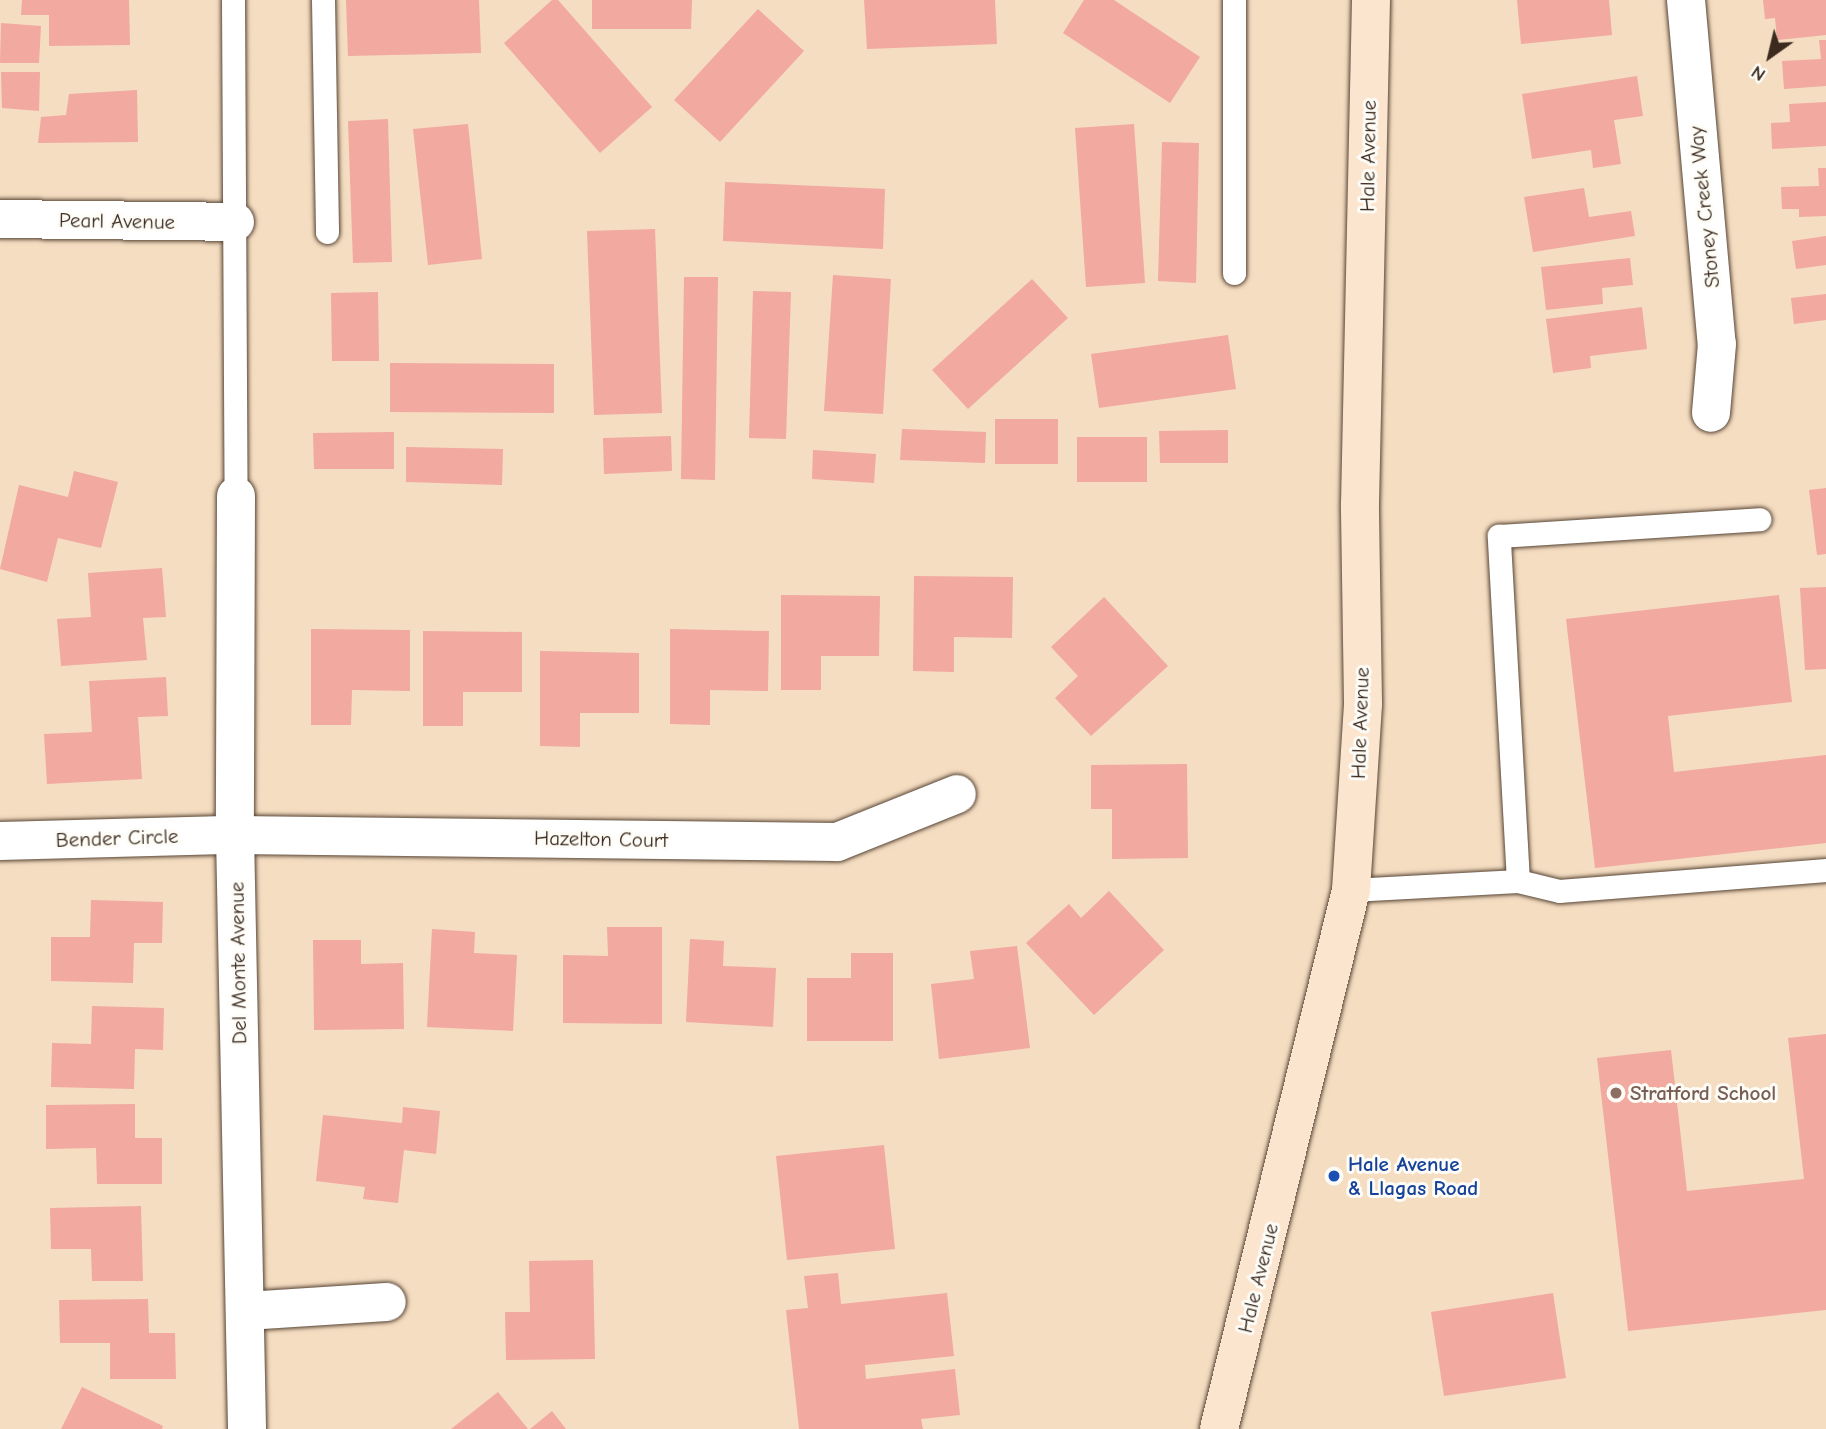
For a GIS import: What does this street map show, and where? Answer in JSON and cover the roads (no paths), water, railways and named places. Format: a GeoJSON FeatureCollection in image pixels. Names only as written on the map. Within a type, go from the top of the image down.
{"type":"FeatureCollection","features":[{"type":"Feature","properties":{"kind":"main road","name":"Hale Avenue"},"geometry":{"type":"LineString","coordinates":[[1219,1429],[1351,890],[1363,704],[1360,504],[1371,0]]}},
{"type":"Feature","properties":{"kind":"street","name":"Stoney Creek Way"},"geometry":{"type":"LineString","coordinates":[[1686,0],[1717,344],[1711,413]]}},
{"type":"Feature","properties":{"kind":"street","name":"Pearl Avenue"},"geometry":{"type":"LineString","coordinates":[[0,219],[235,222]]}},
{"type":"Feature","properties":{"kind":"street","name":"Del Monte Avenue"},"geometry":{"type":"LineString","coordinates":[[236,496],[235,835],[247,1429]]}},
{"type":"Feature","properties":{"kind":"street","name":"Hazelton Court"},"geometry":{"type":"LineString","coordinates":[[235,835],[837,842],[957,794]]}},
{"type":"Feature","properties":{"kind":"street","name":"Bender Circle"},"geometry":{"type":"LineString","coordinates":[[0,841],[235,835]]}},
{"type":"Feature","properties":{"kind":"street"},"geometry":{"type":"LineString","coordinates":[[246,1311],[387,1302]]}},
{"type":"Feature","properties":{"kind":"lane"},"geometry":{"type":"LineString","coordinates":[[233,0],[236,496]]}},
{"type":"Feature","properties":{"kind":"lane"},"geometry":{"type":"LineString","coordinates":[[323,0],[327,232]]}},
{"type":"Feature","properties":{"kind":"lane"},"geometry":{"type":"LineString","coordinates":[[1234,0],[1234,272]]}},
{"type":"Feature","properties":{"kind":"lane"},"geometry":{"type":"LineString","coordinates":[[1518,881],[1499,536],[1759,519]]}},
{"type":"Feature","properties":{"kind":"lane"},"geometry":{"type":"LineString","coordinates":[[1351,890],[1518,881],[1559,891],[1826,870]]}},
{"type":"Feature","properties":{"kind":"place","name":"Stratford School"},"geometry":{"type":"Point","coordinates":[1616,1093]}},
{"type":"Feature","properties":{"kind":"place","name":"Hale Avenue & Llagas Road"},"geometry":{"type":"Point","coordinates":[1334,1176]}}]}
